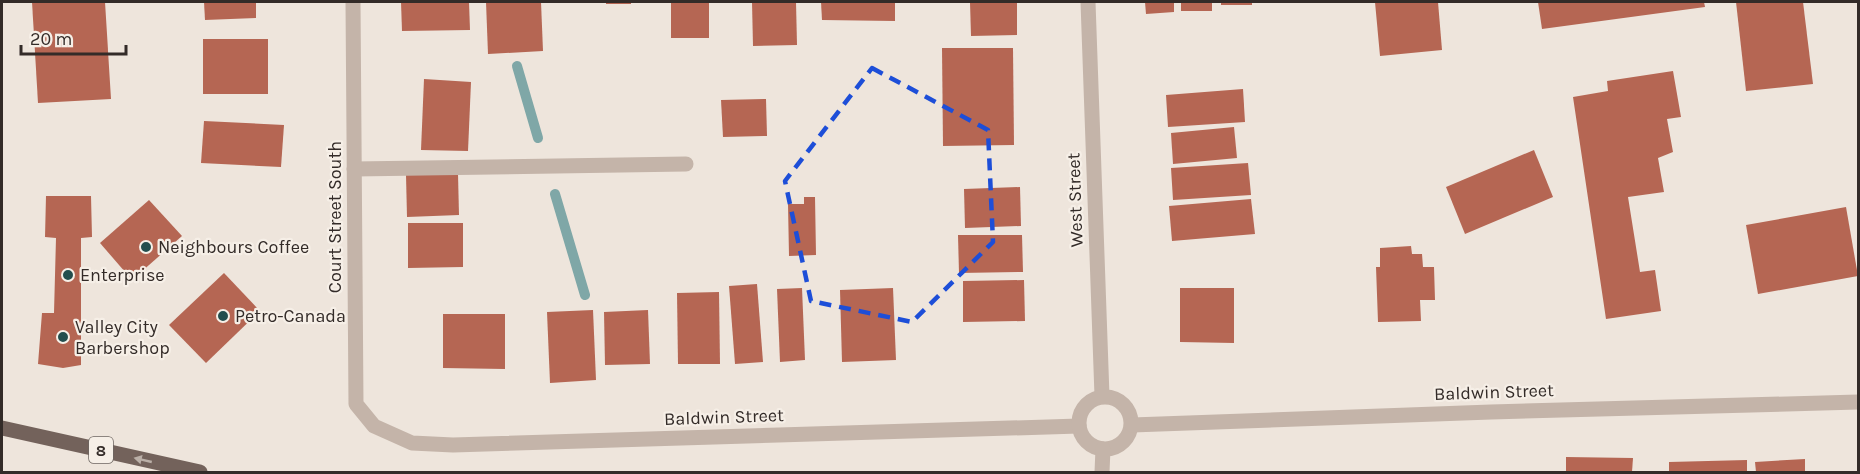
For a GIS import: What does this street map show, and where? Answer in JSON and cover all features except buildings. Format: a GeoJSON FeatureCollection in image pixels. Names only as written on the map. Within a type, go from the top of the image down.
{"type":"FeatureCollection","features":[{"type":"Feature","properties":{"kind":"main road","name":"8"},"geometry":{"type":"LineString","coordinates":[[2,428],[200,472]]}},
{"type":"Feature","properties":{"kind":"street","name":"Court Street South"},"geometry":{"type":"LineString","coordinates":[[353,2],[356,404],[374,426]]}},
{"type":"Feature","properties":{"kind":"street","name":"West Street"},"geometry":{"type":"LineString","coordinates":[[1088,2],[1102,396]]}},
{"type":"Feature","properties":{"kind":"street"},"geometry":{"type":"LineString","coordinates":[[354,169],[686,165]]}},
{"type":"Feature","properties":{"kind":"street"},"geometry":{"type":"LineString","coordinates":[[1102,396],[1120,401],[1127,407],[1132,425],[1129,435],[1122,443],[1113,448],[1103,449],[1087,442],[1078,426],[1079,416],[1084,407],[1092,400],[1102,396]]}},
{"type":"Feature","properties":{"kind":"street","name":"Baldwin Street"},"geometry":{"type":"LineString","coordinates":[[1132,425],[1858,402]]}},
{"type":"Feature","properties":{"kind":"street","name":"Baldwin Street"},"geometry":{"type":"LineString","coordinates":[[374,426],[412,443],[453,445],[1078,426]]}},
{"type":"Feature","properties":{"kind":"street"},"geometry":{"type":"LineString","coordinates":[[1102,472],[1103,449]]}},
{"type":"Feature","properties":{"kind":"highlighted area"},"geometry":{"type":"Polygon","coordinates":[[[872,68],[988,130],[993,242],[912,322],[811,301],[785,181],[872,68]]]}},
{"type":"Feature","properties":{"kind":"waterway"},"geometry":{"type":"LineString","coordinates":[[517,66],[538,138]]}},
{"type":"Feature","properties":{"kind":"waterway"},"geometry":{"type":"LineString","coordinates":[[555,194],[585,295]]}},
{"type":"Feature","properties":{"kind":"place","name":"Neighbours Coffee"},"geometry":{"type":"Point","coordinates":[146,247]}},
{"type":"Feature","properties":{"kind":"place","name":"Enterprise"},"geometry":{"type":"Point","coordinates":[68,275]}},
{"type":"Feature","properties":{"kind":"place","name":"Petro-Canada"},"geometry":{"type":"Point","coordinates":[223,316]}},
{"type":"Feature","properties":{"kind":"place","name":"Valley City Barbershop"},"geometry":{"type":"Point","coordinates":[63,337]}}]}
